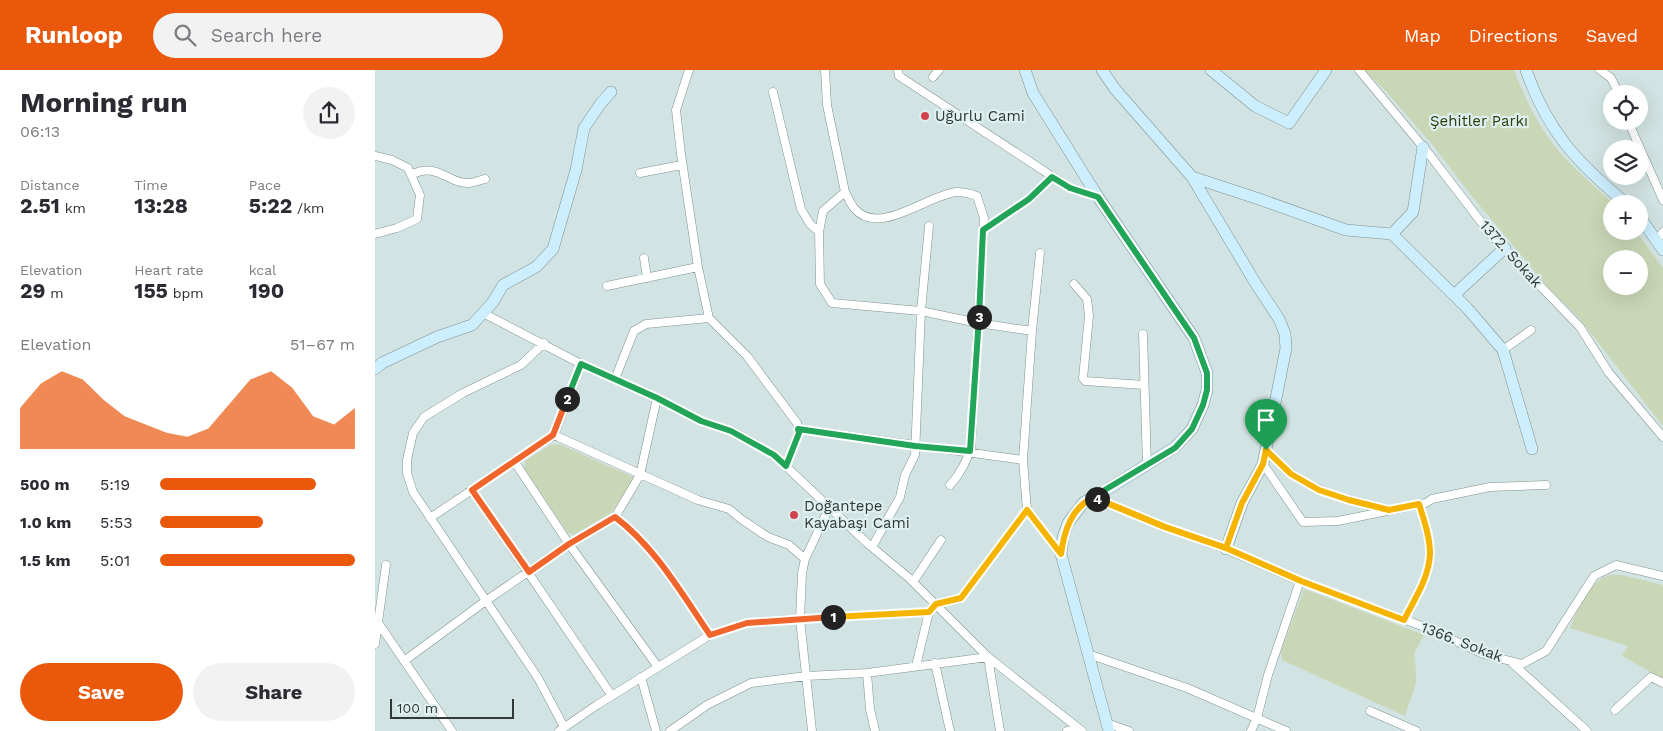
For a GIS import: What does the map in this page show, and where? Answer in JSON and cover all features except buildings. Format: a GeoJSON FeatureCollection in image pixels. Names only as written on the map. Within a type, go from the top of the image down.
{"type":"FeatureCollection","features":[{"type":"Feature","properties":{"kind":"street"},"geometry":{"type":"LineString","coordinates":[[689,70],[675,110],[698,267],[709,318],[747,356],[797,423],[799,433],[786,466]]}},
{"type":"Feature","properties":{"kind":"street"},"geometry":{"type":"LineString","coordinates":[[825,70],[827,105],[845,192],[855,210],[868,218],[881,219],[936,197],[958,192],[977,196],[984,218],[970,451],[966,463],[950,485]]}},
{"type":"Feature","properties":{"kind":"street"},"geometry":{"type":"LineString","coordinates":[[898,70],[899,76],[1052,177],[1070,188],[1098,197]]}},
{"type":"Feature","properties":{"kind":"street"},"geometry":{"type":"LineString","coordinates":[[933,77],[939,70]]}},
{"type":"Feature","properties":{"kind":"street"},"geometry":{"type":"LineString","coordinates":[[1025,70],[1033,93],[1098,197],[1194,338],[1207,373],[1207,390],[1203,405],[1192,429],[1175,448],[1084,502],[1068,523],[1063,537],[1061,554]]}},
{"type":"Feature","properties":{"kind":"street"},"geometry":{"type":"LineString","coordinates":[[1102,70],[1115,88],[1192,177],[1279,319],[1285,334],[1286,348],[1263,464],[1242,503],[1226,548]]}},
{"type":"Feature","properties":{"kind":"street"},"geometry":{"type":"LineString","coordinates":[[1211,70],[1255,106],[1289,124],[1326,70]]}},
{"type":"Feature","properties":{"kind":"street","name":"1372. Sokak"},"geometry":{"type":"LineString","coordinates":[[1359,70],[1423,147],[1491,235],[1580,327],[1609,373],[1663,437]]}},
{"type":"Feature","properties":{"kind":"street"},"geometry":{"type":"LineString","coordinates":[[1526,70],[1542,109],[1558,136],[1581,163],[1617,195]]}},
{"type":"Feature","properties":{"kind":"street"},"geometry":{"type":"LineString","coordinates":[[1600,70],[1611,78],[1614,85]]}},
{"type":"Feature","properties":{"kind":"street"},"geometry":{"type":"LineString","coordinates":[[375,369],[382,363],[437,337],[472,325],[493,302],[503,286],[536,267],[553,249],[576,170],[584,128],[611,92]]}},
{"type":"Feature","properties":{"kind":"street"},"geometry":{"type":"LineString","coordinates":[[773,92],[801,209],[810,224],[819,232]]}},
{"type":"Feature","properties":{"kind":"street"},"geometry":{"type":"LineString","coordinates":[[1632,130],[1663,200]]}},
{"type":"Feature","properties":{"kind":"street"},"geometry":{"type":"LineString","coordinates":[[1392,234],[1413,212],[1423,147]]}},
{"type":"Feature","properties":{"kind":"street"},"geometry":{"type":"LineString","coordinates":[[375,156],[392,160],[408,168],[420,194],[417,219],[397,228],[375,234]]}},
{"type":"Feature","properties":{"kind":"street"},"geometry":{"type":"LineString","coordinates":[[640,173],[682,165]]}},
{"type":"Feature","properties":{"kind":"street"},"geometry":{"type":"LineString","coordinates":[[411,175],[427,170],[469,183],[485,179]]}},
{"type":"Feature","properties":{"kind":"street"},"geometry":{"type":"LineString","coordinates":[[983,230],[1029,199],[1052,177]]}},
{"type":"Feature","properties":{"kind":"street"},"geometry":{"type":"LineString","coordinates":[[1192,177],[1346,230],[1392,234],[1455,295],[1503,350],[1532,449]]}},
{"type":"Feature","properties":{"kind":"street"},"geometry":{"type":"LineString","coordinates":[[845,192],[823,211],[819,232],[820,284],[832,303],[921,311],[978,324],[1032,331]]}},
{"type":"Feature","properties":{"kind":"street"},"geometry":{"type":"LineString","coordinates":[[872,547],[900,497],[905,475],[915,455],[921,311],[929,226]]}},
{"type":"Feature","properties":{"kind":"street"},"geometry":{"type":"LineString","coordinates":[[1648,226],[1661,241]]}},
{"type":"Feature","properties":{"kind":"street"},"geometry":{"type":"LineString","coordinates":[[1455,295],[1505,248]]}},
{"type":"Feature","properties":{"kind":"street"},"geometry":{"type":"LineString","coordinates":[[1040,253],[1032,331],[1023,460],[1027,510],[1061,554],[1107,727],[1129,731]]}},
{"type":"Feature","properties":{"kind":"street"},"geometry":{"type":"LineString","coordinates":[[644,258],[647,278]]}},
{"type":"Feature","properties":{"kind":"street"},"geometry":{"type":"LineString","coordinates":[[607,286],[698,267]]}},
{"type":"Feature","properties":{"kind":"street"},"geometry":{"type":"LineString","coordinates":[[1074,284],[1087,298],[1089,316],[1088,344],[1083,378],[1085,381],[1144,385]]}},
{"type":"Feature","properties":{"kind":"street"},"geometry":{"type":"LineString","coordinates":[[483,312],[581,364],[657,398],[701,421],[731,431],[774,455],[829,508],[913,582],[988,657],[1081,730]]}},
{"type":"Feature","properties":{"kind":"street"},"geometry":{"type":"LineString","coordinates":[[615,379],[634,331],[640,326],[709,318]]}},
{"type":"Feature","properties":{"kind":"street"},"geometry":{"type":"LineString","coordinates":[[1503,350],[1531,330]]}},
{"type":"Feature","properties":{"kind":"street"},"geometry":{"type":"LineString","coordinates":[[1143,334],[1147,466]]}},
{"type":"Feature","properties":{"kind":"street"},"geometry":{"type":"LineString","coordinates":[[544,343],[521,365],[463,393],[424,417],[413,433],[407,460],[407,473],[413,492],[538,678],[561,729],[658,666],[710,635],[747,623],[800,618],[929,612]]}},
{"type":"Feature","properties":{"kind":"street"},"geometry":{"type":"LineString","coordinates":[[430,518],[553,435],[581,364]]}},
{"type":"Feature","properties":{"kind":"street"},"geometry":{"type":"LineString","coordinates":[[404,661],[487,600],[569,544],[615,517],[641,475],[657,398]]}},
{"type":"Feature","properties":{"kind":"street"},"geometry":{"type":"LineString","coordinates":[[798,429],[915,446],[970,451],[1023,460]]}},
{"type":"Feature","properties":{"kind":"street"},"geometry":{"type":"LineString","coordinates":[[553,435],[697,500],[729,509],[741,520],[768,536],[789,544],[805,559]]}},
{"type":"Feature","properties":{"kind":"street"},"geometry":{"type":"LineString","coordinates":[[1266,450],[1291,474],[1319,490],[1389,510]]}},
{"type":"Feature","properties":{"kind":"street"},"geometry":{"type":"LineString","coordinates":[[514,461],[569,544],[658,666]]}},
{"type":"Feature","properties":{"kind":"street"},"geometry":{"type":"LineString","coordinates":[[1263,464],[1303,522],[1338,521],[1490,487],[1546,485]]}},
{"type":"Feature","properties":{"kind":"street"},"geometry":{"type":"LineString","coordinates":[[472,490],[612,696]]}},
{"type":"Feature","properties":{"kind":"street","name":"1366. Sokak"},"geometry":{"type":"LineString","coordinates":[[1093,497],[1165,527],[1226,548],[1301,581],[1430,630],[1483,654],[1509,661],[1587,731]]}},
{"type":"Feature","properties":{"kind":"street"},"geometry":{"type":"LineString","coordinates":[[1404,620],[1424,582],[1430,555],[1427,530],[1419,504]]}},
{"type":"Feature","properties":{"kind":"street"},"geometry":{"type":"LineString","coordinates":[[812,731],[800,618],[802,573],[805,559],[829,508]]}},
{"type":"Feature","properties":{"kind":"street"},"geometry":{"type":"LineString","coordinates":[[916,666],[929,612],[936,604],[961,598],[1027,510]]}},
{"type":"Feature","properties":{"kind":"street"},"geometry":{"type":"LineString","coordinates":[[615,517],[632,529],[663,567],[710,635]]}},
{"type":"Feature","properties":{"kind":"street"},"geometry":{"type":"LineString","coordinates":[[913,582],[941,540]]}},
{"type":"Feature","properties":{"kind":"street"},"geometry":{"type":"LineString","coordinates":[[375,644],[386,565]]}},
{"type":"Feature","properties":{"kind":"street"},"geometry":{"type":"LineString","coordinates":[[1509,661],[1522,664],[1546,651],[1594,576],[1616,565],[1663,576]]}},
{"type":"Feature","properties":{"kind":"street"},"geometry":{"type":"LineString","coordinates":[[1251,731],[1257,718],[1268,675],[1301,581]]}},
{"type":"Feature","properties":{"kind":"street"},"geometry":{"type":"LineString","coordinates":[[379,624],[452,731]]}},
{"type":"Feature","properties":{"kind":"street"},"geometry":{"type":"LineString","coordinates":[[1089,654],[1187,688],[1286,731]]}},
{"type":"Feature","properties":{"kind":"street"},"geometry":{"type":"LineString","coordinates":[[670,731],[707,705],[751,683],[806,676],[867,673],[988,657]]}},
{"type":"Feature","properties":{"kind":"street"},"geometry":{"type":"LineString","coordinates":[[988,657],[1000,731]]}},
{"type":"Feature","properties":{"kind":"street"},"geometry":{"type":"LineString","coordinates":[[935,663],[949,731]]}},
{"type":"Feature","properties":{"kind":"street"},"geometry":{"type":"LineString","coordinates":[[867,673],[870,709],[875,731]]}},
{"type":"Feature","properties":{"kind":"street"},"geometry":{"type":"LineString","coordinates":[[641,677],[656,731]]}},
{"type":"Feature","properties":{"kind":"street"},"geometry":{"type":"LineString","coordinates":[[1615,710],[1651,677],[1663,683]]}},
{"type":"Feature","properties":{"kind":"street"},"geometry":{"type":"LineString","coordinates":[[1370,711],[1415,731]]}},
{"type":"Feature","properties":{"kind":"street"},"geometry":{"type":"LineString","coordinates":[[1067,731],[1081,730]]}},
{"type":"Feature","properties":{"kind":"green space","name":"Şehitler Parkı"},"geometry":{"type":"Polygon","coordinates":[[[1363,70],[1514,70],[1530,106],[1549,139],[1572,165],[1604,195],[1603,240],[1643,240],[1663,268],[1663,426],[1580,319],[1546,285],[1471,195],[1431,143],[1382,87],[1363,70]]]}},
{"type":"Feature","properties":{"kind":"green space"},"geometry":{"type":"Polygon","coordinates":[[[559,444],[633,477],[633,480],[611,513],[573,535],[568,533],[524,468],[526,460],[551,445],[559,444]]]}},
{"type":"Feature","properties":{"kind":"green space"},"geometry":{"type":"Polygon","coordinates":[[[1608,575],[1622,575],[1663,585],[1663,679],[1622,656],[1628,646],[1570,628],[1589,591],[1600,579],[1608,575]]]}},
{"type":"Feature","properties":{"kind":"green space"},"geometry":{"type":"Polygon","coordinates":[[[1304,589],[1424,635],[1414,654],[1416,683],[1405,716],[1282,660],[1281,651],[1304,589]]]}},
{"type":"Feature","properties":{"kind":"place","name":"Uğurlu Cami"},"geometry":{"type":"Point","coordinates":[925,116]}},
{"type":"Feature","properties":{"kind":"place","name":"Doğantepe Kayabaşı Cami"},"geometry":{"type":"Point","coordinates":[794,515]}},
{"type":"Feature","properties":{"kind":"route"},"geometry":{"type":"LineString","coordinates":[[1266,450],[1263,464],[1242,503],[1226,548],[1165,527],[1129,512],[1093,497],[1084,502],[1068,523],[1063,537],[1061,554],[1027,510],[961,598],[951,602],[936,604],[929,612],[800,618],[747,623],[710,635],[663,567],[632,529],[615,517],[569,544],[529,572],[472,490],[553,435],[581,364],[657,398],[701,421],[731,431],[774,455],[786,466],[799,433],[798,429],[915,446],[970,451],[983,230],[1029,199],[1052,177],[1070,188],[1098,197],[1194,338],[1207,373],[1207,390],[1203,405],[1192,429],[1175,448],[1093,497],[1129,512],[1165,527],[1226,548],[1301,581],[1404,620],[1424,582],[1430,555],[1427,530],[1419,504],[1389,510],[1319,490],[1291,474],[1266,450]]}}]}
